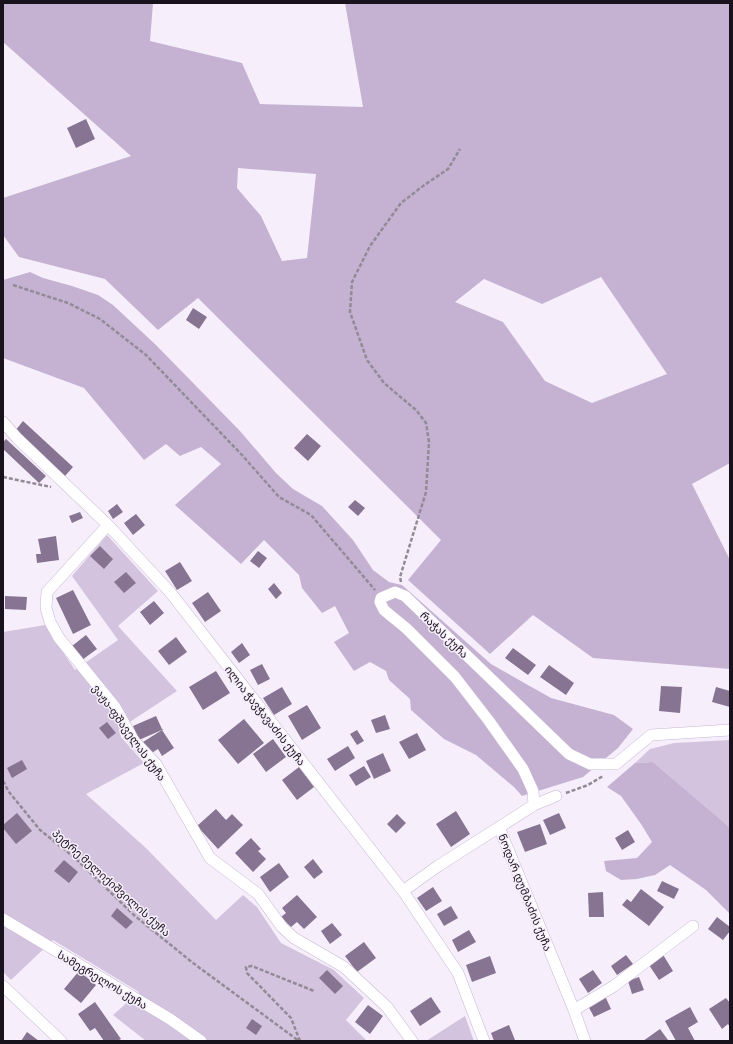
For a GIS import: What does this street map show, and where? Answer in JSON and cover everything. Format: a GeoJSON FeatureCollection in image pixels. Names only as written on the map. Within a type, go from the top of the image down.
{"type":"FeatureCollection","features":[{"type":"Feature","properties":{"kind":"street","name":"ილია ჭავჭავაძის ქუჩა"},"geometry":{"type":"LineString","coordinates":[[3,422],[108,525],[170,592],[403,891],[458,973],[484,1041]]}},
{"type":"Feature","properties":{"kind":"street","name":"ვაჟა-ფშაველას ქუჩა"},"geometry":{"type":"LineString","coordinates":[[108,525],[47,592],[46,608],[50,622],[59,638],[115,707],[134,741],[156,764],[210,858],[258,894],[282,927],[294,938],[344,967],[386,1007],[412,1041]]}},
{"type":"Feature","properties":{"kind":"street"},"geometry":{"type":"LineString","coordinates":[[381,598],[395,592],[405,596]]}},
{"type":"Feature","properties":{"kind":"street","name":"რაჭას ქუჩა"},"geometry":{"type":"LineString","coordinates":[[405,596],[569,754],[590,764],[616,764]]}},
{"type":"Feature","properties":{"kind":"street","name":"რაჭას ქუჩა"},"geometry":{"type":"LineString","coordinates":[[381,598],[380,602],[384,610],[407,629],[455,677],[489,721],[523,769],[533,791],[534,805]]}},
{"type":"Feature","properties":{"kind":"street"},"geometry":{"type":"LineString","coordinates":[[616,764],[651,735],[730,730]]}},
{"type":"Feature","properties":{"kind":"street"},"geometry":{"type":"LineString","coordinates":[[499,827],[534,805],[556,796]]}},
{"type":"Feature","properties":{"kind":"street","name":"ნოდარ დუმბაძის ქუჩა"},"geometry":{"type":"LineString","coordinates":[[403,891],[438,866],[499,827],[574,1010],[585,1041]]}},
{"type":"Feature","properties":{"kind":"street","name":"სამეგრელოს ქუჩა"},"geometry":{"type":"LineString","coordinates":[[3,919],[170,1019],[201,1041]]}},
{"type":"Feature","properties":{"kind":"street"},"geometry":{"type":"LineString","coordinates":[[574,1010],[614,986],[693,926]]}},
{"type":"Feature","properties":{"kind":"street"},"geometry":{"type":"LineString","coordinates":[[3,986],[61,1041]]}},
{"type":"Feature","properties":{"kind":"path"},"geometry":{"type":"LineString","coordinates":[[405,596],[400,577],[426,492],[429,442],[426,424],[416,410],[384,383],[366,360],[350,312],[352,282],[370,246],[401,203],[448,169],[460,149]]}},
{"type":"Feature","properties":{"kind":"path"},"geometry":{"type":"LineString","coordinates":[[14,285],[68,303],[100,319],[146,355],[242,455],[279,497],[311,515],[381,598]]}},
{"type":"Feature","properties":{"kind":"path"},"geometry":{"type":"LineString","coordinates":[[3,477],[50,487],[67,486]]}},
{"type":"Feature","properties":{"kind":"path"},"geometry":{"type":"LineString","coordinates":[[556,796],[588,785],[604,775],[616,764]]}},
{"type":"Feature","properties":{"kind":"path","name":"პეტრე მელიქიშვილის ქუჩა"},"geometry":{"type":"LineString","coordinates":[[3,781],[9,792],[40,830],[75,858],[135,916],[193,963],[300,1041]]}},
{"type":"Feature","properties":{"kind":"path"},"geometry":{"type":"LineString","coordinates":[[300,1041],[291,1018],[247,973],[246,967],[252,966],[314,991]]}},
{"type":"Feature","properties":{"kind":"shaded area"},"geometry":{"type":"Polygon","coordinates":[[[3,3],[153,3],[150,41],[242,63],[260,104],[363,107],[345,3],[730,3],[730,463],[692,484],[730,560],[730,669],[593,658],[533,615],[490,654],[408,580],[441,540],[198,298],[158,330],[105,279],[19,257],[3,235],[3,198],[131,156],[3,42],[3,3]],[[238,168],[237,188],[261,216],[282,261],[307,258],[316,174],[238,168]],[[601,277],[542,304],[484,279],[455,302],[503,322],[545,381],[592,403],[667,374],[601,277]]]}},
{"type":"Feature","properties":{"kind":"shaded area"},"geometry":{"type":"Polygon","coordinates":[[[30,272],[43,278],[98,295],[113,305],[156,345],[240,431],[276,473],[293,489],[322,506],[353,540],[373,570],[389,582],[402,585],[491,664],[551,698],[614,715],[633,729],[618,748],[583,777],[522,796],[514,787],[476,755],[444,739],[411,710],[410,699],[389,680],[386,671],[370,662],[354,671],[334,642],[349,633],[335,606],[322,613],[302,588],[299,575],[264,540],[241,564],[175,505],[221,464],[201,447],[180,456],[166,444],[144,460],[84,388],[3,358],[3,280],[30,272]]]}},
{"type":"Feature","properties":{"kind":"shaded area"},"geometry":{"type":"Polygon","coordinates":[[[107,535],[158,591],[118,626],[177,691],[119,729],[121,737],[144,763],[86,794],[147,849],[216,920],[243,895],[257,907],[281,943],[334,970],[364,998],[346,1020],[367,1041],[146,1041],[113,1015],[139,992],[53,940],[11,980],[3,972],[3,632],[45,625],[75,670],[118,640],[72,576],[107,535]]]}},
{"type":"Feature","properties":{"kind":"shaded area"},"geometry":{"type":"Polygon","coordinates":[[[730,740],[730,829],[653,762],[635,763],[650,749],[674,743],[730,740]]]}},
{"type":"Feature","properties":{"kind":"shaded area"},"geometry":{"type":"Polygon","coordinates":[[[653,762],[730,829],[730,914],[706,890],[670,865],[655,875],[637,879],[621,880],[606,871],[604,861],[637,858],[652,842],[621,796],[607,787],[635,763],[653,762]]]}},
{"type":"Feature","properties":{"kind":"shaded area"},"geometry":{"type":"Polygon","coordinates":[[[465,1016],[474,1041],[426,1041],[465,1016]]]}},
{"type":"Feature","properties":{"kind":"building"},"geometry":{"type":"Polygon","coordinates":[[[86,119],[95,139],[76,148],[67,128],[86,119]]]}},
{"type":"Feature","properties":{"kind":"building"},"geometry":{"type":"Polygon","coordinates":[[[193,308],[207,317],[199,329],[186,320],[193,308]]]}},
{"type":"Feature","properties":{"kind":"building"},"geometry":{"type":"Polygon","coordinates":[[[23,421],[73,467],[65,476],[15,431],[23,421]]]}},
{"type":"Feature","properties":{"kind":"building"},"geometry":{"type":"Polygon","coordinates":[[[307,434],[321,446],[308,461],[294,448],[307,434]]]}},
{"type":"Feature","properties":{"kind":"building"},"geometry":{"type":"Polygon","coordinates":[[[6,439],[46,476],[39,483],[3,449],[3,442],[6,439]]]}},
{"type":"Feature","properties":{"kind":"building"},"geometry":{"type":"Polygon","coordinates":[[[355,500],[365,508],[358,516],[348,507],[355,500]]]}},
{"type":"Feature","properties":{"kind":"building"},"geometry":{"type":"Polygon","coordinates":[[[117,504],[123,512],[113,519],[108,511],[117,504]]]}},
{"type":"Feature","properties":{"kind":"building"},"geometry":{"type":"Polygon","coordinates":[[[80,512],[83,518],[72,523],[69,516],[80,512]]]}},
{"type":"Feature","properties":{"kind":"building"},"geometry":{"type":"Polygon","coordinates":[[[136,514],[145,525],[133,535],[124,523],[136,514]]]}},
{"type":"Feature","properties":{"kind":"building"},"geometry":{"type":"Polygon","coordinates":[[[56,536],[59,560],[37,563],[36,554],[41,554],[38,539],[56,536]]]}},
{"type":"Feature","properties":{"kind":"building"},"geometry":{"type":"Polygon","coordinates":[[[100,546],[113,559],[104,569],[90,556],[100,546]]]}},
{"type":"Feature","properties":{"kind":"building"},"geometry":{"type":"Polygon","coordinates":[[[258,551],[267,558],[259,568],[250,561],[258,551]]]}},
{"type":"Feature","properties":{"kind":"building"},"geometry":{"type":"Polygon","coordinates":[[[180,562],[192,581],[177,590],[165,571],[180,562]]]}},
{"type":"Feature","properties":{"kind":"building"},"geometry":{"type":"Polygon","coordinates":[[[126,572],[136,583],[124,593],[114,582],[126,572]]]}},
{"type":"Feature","properties":{"kind":"building"},"geometry":{"type":"Polygon","coordinates":[[[274,583],[282,593],[276,599],[268,589],[274,583]]]}},
{"type":"Feature","properties":{"kind":"building"},"geometry":{"type":"Polygon","coordinates":[[[73,590],[91,625],[73,634],[56,598],[73,590]]]}},
{"type":"Feature","properties":{"kind":"building"},"geometry":{"type":"Polygon","coordinates":[[[208,592],[221,611],[205,622],[192,603],[208,592]]]}},
{"type":"Feature","properties":{"kind":"building"},"geometry":{"type":"Polygon","coordinates":[[[5,596],[27,597],[26,610],[5,609],[5,596]]]}},
{"type":"Feature","properties":{"kind":"building"},"geometry":{"type":"Polygon","coordinates":[[[154,601],[164,613],[150,625],[140,612],[154,601]]]}},
{"type":"Feature","properties":{"kind":"building"},"geometry":{"type":"Polygon","coordinates":[[[86,635],[97,649],[82,660],[72,646],[86,635]]]}},
{"type":"Feature","properties":{"kind":"building"},"geometry":{"type":"Polygon","coordinates":[[[176,637],[187,652],[169,665],[158,651],[176,637]]]}},
{"type":"Feature","properties":{"kind":"building"},"geometry":{"type":"Polygon","coordinates":[[[242,643],[250,655],[239,663],[231,652],[242,643]]]}},
{"type":"Feature","properties":{"kind":"building"},"geometry":{"type":"Polygon","coordinates":[[[513,648],[536,665],[528,675],[505,658],[513,648]]]}},
{"type":"Feature","properties":{"kind":"building"},"geometry":{"type":"Polygon","coordinates":[[[262,664],[270,679],[258,685],[250,670],[262,664]]]}},
{"type":"Feature","properties":{"kind":"building"},"geometry":{"type":"Polygon","coordinates":[[[549,665],[574,683],[566,695],[540,677],[549,665]]]}},
{"type":"Feature","properties":{"kind":"building"},"geometry":{"type":"Polygon","coordinates":[[[216,671],[230,693],[203,710],[189,687],[216,671]]]}},
{"type":"Feature","properties":{"kind":"building"},"geometry":{"type":"Polygon","coordinates":[[[661,686],[682,687],[680,713],[659,711],[661,686]]]}},
{"type":"Feature","properties":{"kind":"building"},"geometry":{"type":"Polygon","coordinates":[[[282,687],[292,704],[274,715],[263,698],[282,687]]]}},
{"type":"Feature","properties":{"kind":"building"},"geometry":{"type":"Polygon","coordinates":[[[716,687],[730,691],[730,707],[712,702],[716,687]]]}},
{"type":"Feature","properties":{"kind":"building"},"geometry":{"type":"Polygon","coordinates":[[[307,705],[321,728],[302,740],[288,716],[307,705]]]}},
{"type":"Feature","properties":{"kind":"building"},"geometry":{"type":"Polygon","coordinates":[[[385,715],[390,729],[376,733],[371,720],[385,715]]]}},
{"type":"Feature","properties":{"kind":"building"},"geometry":{"type":"Polygon","coordinates":[[[156,716],[162,729],[164,729],[139,740],[133,726],[156,716]]]}},
{"type":"Feature","properties":{"kind":"building"},"geometry":{"type":"Polygon","coordinates":[[[244,719],[264,743],[238,764],[218,740],[244,719]]]}},
{"type":"Feature","properties":{"kind":"building"},"geometry":{"type":"Polygon","coordinates":[[[107,722],[116,733],[108,739],[99,728],[107,722]]]}},
{"type":"Feature","properties":{"kind":"building"},"geometry":{"type":"Polygon","coordinates":[[[162,730],[174,748],[162,756],[158,749],[150,754],[143,742],[162,730]]]}},
{"type":"Feature","properties":{"kind":"building"},"geometry":{"type":"Polygon","coordinates":[[[357,730],[364,741],[357,745],[350,734],[357,730]]]}},
{"type":"Feature","properties":{"kind":"building"},"geometry":{"type":"Polygon","coordinates":[[[417,733],[426,750],[409,759],[399,742],[417,733]]]}},
{"type":"Feature","properties":{"kind":"building"},"geometry":{"type":"Polygon","coordinates":[[[273,739],[286,757],[266,772],[253,754],[273,739]]]}},
{"type":"Feature","properties":{"kind":"building"},"geometry":{"type":"Polygon","coordinates":[[[348,746],[355,758],[335,771],[327,759],[348,746]]]}},
{"type":"Feature","properties":{"kind":"building"},"geometry":{"type":"Polygon","coordinates":[[[383,753],[391,771],[374,779],[366,761],[383,753]]]}},
{"type":"Feature","properties":{"kind":"building"},"geometry":{"type":"Polygon","coordinates":[[[22,760],[27,769],[12,778],[7,768],[22,760]]]}},
{"type":"Feature","properties":{"kind":"building"},"geometry":{"type":"Polygon","coordinates":[[[364,766],[371,777],[356,786],[349,775],[364,766]]]}},
{"type":"Feature","properties":{"kind":"building"},"geometry":{"type":"Polygon","coordinates":[[[299,767],[314,787],[297,800],[282,780],[299,767]]]}},
{"type":"Feature","properties":{"kind":"building"},"geometry":{"type":"Polygon","coordinates":[[[216,809],[226,820],[232,814],[243,825],[218,849],[197,826],[216,809]]]}},
{"type":"Feature","properties":{"kind":"building"},"geometry":{"type":"Polygon","coordinates":[[[456,811],[470,834],[451,847],[436,824],[456,811]]]}},
{"type":"Feature","properties":{"kind":"building"},"geometry":{"type":"Polygon","coordinates":[[[17,813],[32,831],[16,844],[3,828],[3,825],[17,813]]]}},
{"type":"Feature","properties":{"kind":"building"},"geometry":{"type":"Polygon","coordinates":[[[559,813],[566,828],[550,835],[543,820],[559,813]]]}},
{"type":"Feature","properties":{"kind":"building"},"geometry":{"type":"Polygon","coordinates":[[[397,814],[406,823],[396,833],[387,824],[397,814]]]}},
{"type":"Feature","properties":{"kind":"building"},"geometry":{"type":"Polygon","coordinates":[[[540,824],[547,844],[525,852],[517,832],[540,824]]]}},
{"type":"Feature","properties":{"kind":"building"},"geometry":{"type":"Polygon","coordinates":[[[628,830],[635,842],[622,850],[615,838],[628,830]]]}},
{"type":"Feature","properties":{"kind":"building"},"geometry":{"type":"Polygon","coordinates":[[[251,838],[261,849],[258,851],[266,859],[253,872],[235,853],[251,838]]]}},
{"type":"Feature","properties":{"kind":"building"},"geometry":{"type":"Polygon","coordinates":[[[313,859],[323,872],[314,879],[304,867],[313,859]]]}},
{"type":"Feature","properties":{"kind":"building"},"geometry":{"type":"Polygon","coordinates":[[[64,860],[78,872],[69,883],[54,871],[64,860]]]}},
{"type":"Feature","properties":{"kind":"building"},"geometry":{"type":"Polygon","coordinates":[[[279,863],[289,877],[270,892],[260,877],[279,863]]]}},
{"type":"Feature","properties":{"kind":"building"},"geometry":{"type":"Polygon","coordinates":[[[662,881],[679,889],[674,899],[657,891],[662,881]]]}},
{"type":"Feature","properties":{"kind":"building"},"geometry":{"type":"Polygon","coordinates":[[[433,887],[442,901],[426,911],[417,898],[433,887]]]}},
{"type":"Feature","properties":{"kind":"building"},"geometry":{"type":"Polygon","coordinates":[[[641,889],[664,907],[649,926],[622,905],[627,899],[631,902],[641,889]]]}},
{"type":"Feature","properties":{"kind":"building"},"geometry":{"type":"Polygon","coordinates":[[[603,892],[604,917],[589,917],[588,893],[603,892]]]}},
{"type":"Feature","properties":{"kind":"building"},"geometry":{"type":"Polygon","coordinates":[[[297,895],[317,917],[304,929],[297,922],[291,927],[281,917],[286,913],[282,908],[297,895]]]}},
{"type":"Feature","properties":{"kind":"building"},"geometry":{"type":"Polygon","coordinates":[[[451,906],[458,918],[444,926],[437,914],[451,906]]]}},
{"type":"Feature","properties":{"kind":"building"},"geometry":{"type":"Polygon","coordinates":[[[117,908],[133,922],[126,929],[111,916],[117,908]]]}},
{"type":"Feature","properties":{"kind":"building"},"geometry":{"type":"Polygon","coordinates":[[[717,917],[730,927],[730,931],[723,940],[708,929],[717,917]]]}},
{"type":"Feature","properties":{"kind":"building"},"geometry":{"type":"Polygon","coordinates":[[[332,923],[342,935],[330,944],[321,931],[332,923]]]}},
{"type":"Feature","properties":{"kind":"building"},"geometry":{"type":"Polygon","coordinates":[[[469,930],[476,942],[458,952],[452,940],[469,930]]]}},
{"type":"Feature","properties":{"kind":"building"},"geometry":{"type":"Polygon","coordinates":[[[364,942],[376,958],[357,972],[345,956],[364,942]]]}},
{"type":"Feature","properties":{"kind":"building"},"geometry":{"type":"Polygon","coordinates":[[[662,953],[673,971],[659,980],[647,962],[662,953]]]}},
{"type":"Feature","properties":{"kind":"building"},"geometry":{"type":"Polygon","coordinates":[[[626,955],[633,964],[617,975],[611,966],[626,955]]]}},
{"type":"Feature","properties":{"kind":"building"},"geometry":{"type":"Polygon","coordinates":[[[490,956],[496,973],[472,982],[466,965],[490,956]]]}},
{"type":"Feature","properties":{"kind":"building"},"geometry":{"type":"Polygon","coordinates":[[[327,970],[343,986],[335,994],[319,978],[327,970]]]}},
{"type":"Feature","properties":{"kind":"building"},"geometry":{"type":"Polygon","coordinates":[[[593,970],[602,983],[588,993],[579,979],[593,970]]]}},
{"type":"Feature","properties":{"kind":"building"},"geometry":{"type":"Polygon","coordinates":[[[79,971],[96,985],[81,1003],[64,989],[79,971]]]}},
{"type":"Feature","properties":{"kind":"building"},"geometry":{"type":"Polygon","coordinates":[[[639,977],[644,990],[632,994],[628,981],[639,977]]]}},
{"type":"Feature","properties":{"kind":"building"},"geometry":{"type":"Polygon","coordinates":[[[605,996],[611,1009],[594,1017],[587,1004],[605,996]]]}},
{"type":"Feature","properties":{"kind":"building"},"geometry":{"type":"Polygon","coordinates":[[[431,997],[441,1012],[420,1026],[410,1011],[431,997]]]}},
{"type":"Feature","properties":{"kind":"building"},"geometry":{"type":"Polygon","coordinates":[[[726,998],[730,1003],[730,1027],[728,1024],[722,1029],[709,1009],[726,998]]]}},
{"type":"Feature","properties":{"kind":"building"},"geometry":{"type":"Polygon","coordinates":[[[95,1002],[121,1039],[117,1041],[104,1041],[95,1028],[90,1031],[78,1014],[95,1002]]]}},
{"type":"Feature","properties":{"kind":"building"},"geometry":{"type":"Polygon","coordinates":[[[368,1005],[383,1016],[370,1034],[355,1022],[368,1005]]]}},
{"type":"Feature","properties":{"kind":"building"},"geometry":{"type":"Polygon","coordinates":[[[690,1007],[698,1022],[688,1028],[695,1041],[676,1041],[665,1021],[690,1007]]]}},
{"type":"Feature","properties":{"kind":"building"},"geometry":{"type":"Polygon","coordinates":[[[252,1019],[262,1026],[256,1035],[246,1028],[252,1019]]]}},
{"type":"Feature","properties":{"kind":"building"},"geometry":{"type":"Polygon","coordinates":[[[509,1025],[515,1040],[494,1041],[491,1033],[509,1025]]]}},
{"type":"Feature","properties":{"kind":"building"},"geometry":{"type":"Polygon","coordinates":[[[660,1029],[668,1040],[643,1041],[660,1029]]]}},
{"type":"Feature","properties":{"kind":"building"},"geometry":{"type":"Polygon","coordinates":[[[27,1032],[39,1041],[21,1041],[27,1032]]]}}]}
